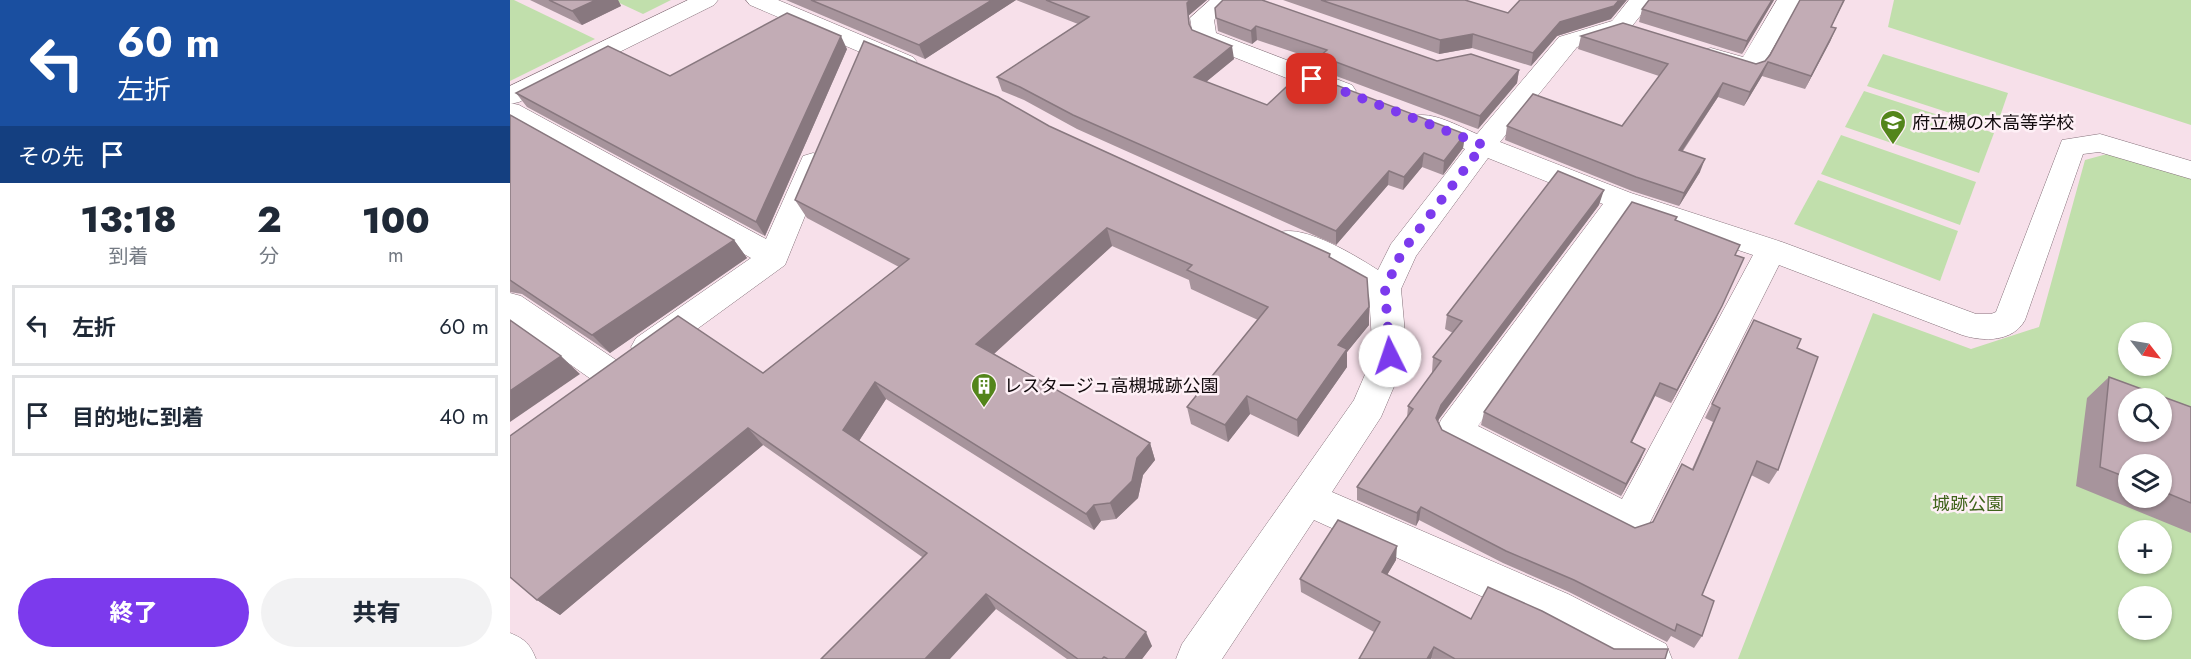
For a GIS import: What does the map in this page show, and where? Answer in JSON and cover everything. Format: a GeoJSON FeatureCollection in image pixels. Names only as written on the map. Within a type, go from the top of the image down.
{"type":"FeatureCollection","features":[{"type":"Feature","properties":{"kind":"street"},"geometry":{"type":"LineString","coordinates":[[510,96],[706,0]]}},
{"type":"Feature","properties":{"kind":"street"},"geometry":{"type":"LineString","coordinates":[[758,0],[858,55],[928,72]]}},
{"type":"Feature","properties":{"kind":"street"},"geometry":{"type":"LineString","coordinates":[[1224,0],[1202,18],[1205,37],[1361,98]]}},
{"type":"Feature","properties":{"kind":"street"},"geometry":{"type":"LineString","coordinates":[[1197,659],[1369,407],[1390,356],[1385,289],[1402,252],[1483,145],[1524,75],[1568,42],[1631,30],[1641,0]]}},
{"type":"Feature","properties":{"kind":"street"},"geometry":{"type":"LineString","coordinates":[[1685,47],[1750,67],[1789,0]]}},
{"type":"Feature","properties":{"kind":"street"},"geometry":{"type":"LineString","coordinates":[[510,111],[774,257]]}},
{"type":"Feature","properties":{"kind":"street"},"geometry":{"type":"LineString","coordinates":[[1405,115],[1621,200],[1771,250],[1974,326],[1994,327],[2009,320],[2072,146],[2100,142],[2191,170]]}},
{"type":"Feature","properties":{"kind":"street"},"geometry":{"type":"LineString","coordinates":[[583,393],[774,257],[823,140]]}},
{"type":"Feature","properties":{"kind":"street"},"geometry":{"type":"LineString","coordinates":[[1621,200],[1454,431],[1630,522],[1771,250]]}},
{"type":"Feature","properties":{"kind":"street"},"geometry":{"type":"LineString","coordinates":[[1269,229],[1343,263],[1385,289]]}},
{"type":"Feature","properties":{"kind":"street"},"geometry":{"type":"LineString","coordinates":[[510,305],[610,374]]}},
{"type":"Feature","properties":{"kind":"street"},"geometry":{"type":"LineString","coordinates":[[1306,499],[1553,608],[1651,659]]}},
{"type":"Feature","properties":{"kind":"street"},"geometry":{"type":"LineString","coordinates":[[510,654],[515,659]]}},
{"type":"Feature","properties":{"kind":"green space"},"geometry":{"type":"Polygon","coordinates":[[[510,0],[514,0],[595,39],[510,81],[510,0]]]}},
{"type":"Feature","properties":{"kind":"green space"},"geometry":{"type":"Polygon","coordinates":[[[613,0],[671,0],[643,14],[613,0]]]}},
{"type":"Feature","properties":{"kind":"green space"},"geometry":{"type":"Polygon","coordinates":[[[1894,0],[2191,0],[2191,125],[1888,27],[1894,0]]]}},
{"type":"Feature","properties":{"kind":"green space"},"geometry":{"type":"Polygon","coordinates":[[[1883,54],[2008,93],[1996,128],[1867,86],[1883,54]]]}},
{"type":"Feature","properties":{"kind":"green space"},"geometry":{"type":"Polygon","coordinates":[[[1864,91],[1994,133],[1979,173],[1845,127],[1864,91]]]}},
{"type":"Feature","properties":{"kind":"green space"},"geometry":{"type":"Polygon","coordinates":[[[1841,135],[1976,182],[1960,225],[1821,174],[1841,135]]]}},
{"type":"Feature","properties":{"kind":"green space","name":"城跡公園"},"geometry":{"type":"Polygon","coordinates":[[[2118,151],[2191,174],[2191,659],[1738,659],[1873,313],[1971,349],[2039,327],[2085,160],[2118,151]]]}},
{"type":"Feature","properties":{"kind":"green space"},"geometry":{"type":"Polygon","coordinates":[[[1818,180],[1958,231],[1940,281],[1794,224],[1818,180]]]}},
{"type":"Feature","properties":{"kind":"building"},"geometry":{"type":"Polygon","coordinates":[[[549,0],[596,0],[572,11],[549,0]]]}},
{"type":"Feature","properties":{"kind":"building"},"geometry":{"type":"Polygon","coordinates":[[[811,0],[992,0],[919,45],[811,0]]]}},
{"type":"Feature","properties":{"kind":"building"},"geometry":{"type":"Polygon","coordinates":[[[1046,0],[1190,0],[1187,3],[1189,24],[1192,30],[1232,46],[1194,77],[1267,105],[1302,72],[1465,134],[1444,161],[1424,153],[1404,177],[1389,171],[1336,231],[1073,115],[997,77],[1089,17],[1046,0]]]}},
{"type":"Feature","properties":{"kind":"building"},"geometry":{"type":"Polygon","coordinates":[[[1223,0],[1262,0],[1437,61],[1471,54],[1519,70],[1480,116],[1320,56],[1327,50],[1256,26],[1251,31],[1216,18],[1215,8],[1223,0]]]}},
{"type":"Feature","properties":{"kind":"building"},"geometry":{"type":"Polygon","coordinates":[[[1321,0],[1465,0],[1508,13],[1520,0],[1619,0],[1614,6],[1560,22],[1533,53],[1473,34],[1440,40],[1321,0]]]}},
{"type":"Feature","properties":{"kind":"building"},"geometry":{"type":"Polygon","coordinates":[[[1649,0],[1772,0],[1747,41],[1642,9],[1649,0]]]}},
{"type":"Feature","properties":{"kind":"building"},"geometry":{"type":"Polygon","coordinates":[[[1800,0],[1844,0],[1831,27],[1836,28],[1811,76],[1768,62],[1750,92],[1723,83],[1679,150],[1705,159],[1684,193],[1636,177],[1507,126],[1533,94],[1622,126],[1668,64],[1581,36],[1623,23],[1756,64],[1765,61],[1770,55],[1800,0]]]}},
{"type":"Feature","properties":{"kind":"building"},"geometry":{"type":"Polygon","coordinates":[[[787,13],[841,36],[756,222],[516,93],[608,46],[670,76],[787,13]]]}},
{"type":"Feature","properties":{"kind":"building"},"geometry":{"type":"Polygon","coordinates":[[[864,41],[998,97],[1049,126],[1330,254],[1329,257],[1367,278],[1369,307],[1338,345],[1347,349],[1297,420],[1247,396],[1225,425],[1187,407],[1268,307],[1187,270],[1192,265],[1107,228],[976,344],[1150,443],[1137,458],[1132,481],[1110,503],[1094,505],[1086,514],[875,382],[843,430],[1146,632],[1125,659],[1104,657],[1102,659],[1078,659],[986,594],[925,659],[821,659],[927,553],[748,428],[537,600],[510,577],[510,436],[678,316],[763,373],[909,259],[795,200],[864,41]]]}},
{"type":"Feature","properties":{"kind":"building"},"geometry":{"type":"Polygon","coordinates":[[[510,115],[734,240],[592,335],[510,280],[510,115]]]}},
{"type":"Feature","properties":{"kind":"building"},"geometry":{"type":"Polygon","coordinates":[[[1558,171],[1604,190],[1441,405],[1436,418],[1442,430],[1635,528],[1653,522],[1682,464],[1693,470],[1720,408],[1712,404],[1754,320],[1801,339],[1797,348],[1818,357],[1778,470],[1757,461],[1702,595],[1714,601],[1702,636],[1677,624],[1675,631],[1574,580],[1506,551],[1421,507],[1417,513],[1357,487],[1413,409],[1408,406],[1441,361],[1433,357],[1462,321],[1447,315],[1558,171]]]}},
{"type":"Feature","properties":{"kind":"building"},"geometry":{"type":"Polygon","coordinates":[[[1632,202],[1677,217],[1675,220],[1740,245],[1735,255],[1744,258],[1722,306],[1677,390],[1660,383],[1631,442],[1645,449],[1626,484],[1484,412],[1632,202]]]}},
{"type":"Feature","properties":{"kind":"building"},"geometry":{"type":"Polygon","coordinates":[[[510,320],[561,356],[510,391],[510,320]]]}},
{"type":"Feature","properties":{"kind":"building"},"geometry":{"type":"Polygon","coordinates":[[[2109,377],[2139,388],[2118,388],[2118,442],[2172,442],[2172,400],[2191,407],[2191,503],[2172,495],[2172,454],[2118,454],[2118,474],[2100,467],[2109,377]]]}},
{"type":"Feature","properties":{"kind":"building"},"geometry":{"type":"Polygon","coordinates":[[[1338,520],[1397,546],[1382,572],[1471,619],[1488,587],[1542,611],[1614,649],[1668,649],[1665,659],[1455,659],[1434,647],[1427,659],[1359,659],[1380,622],[1300,579],[1338,520]]]}},
{"type":"Feature","properties":{"kind":"place","name":"府立槻の木高等学校"},"geometry":{"type":"Point","coordinates":[1893,146]}},
{"type":"Feature","properties":{"kind":"place","name":"レスタージュ高槻城跡公園"},"geometry":{"type":"Point","coordinates":[984,409]}},
{"type":"Feature","properties":{"kind":"route"},"geometry":{"type":"LineString","coordinates":[[1312,79],[1483,145],[1402,252],[1385,289],[1390,356]]}}]}
